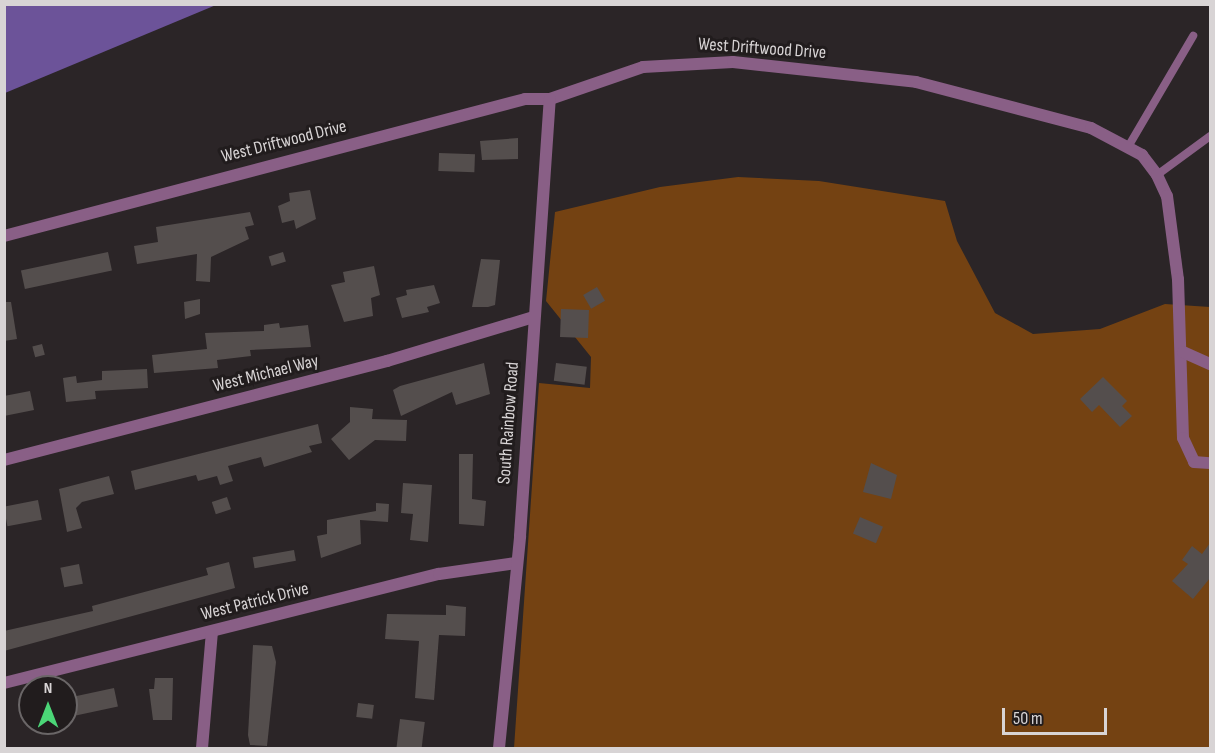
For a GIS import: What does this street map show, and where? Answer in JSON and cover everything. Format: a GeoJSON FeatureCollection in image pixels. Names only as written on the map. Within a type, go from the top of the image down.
{"type":"FeatureCollection","features":[{"type":"Feature","properties":{"kind":"street","name":"West Driftwood Drive"},"geometry":{"type":"LineString","coordinates":[[4,236],[525,99],[550,99],[643,67],[694,62],[803,68],[916,82],[994,100],[1091,128],[1128,147],[1157,175]]}},
{"type":"Feature","properties":{"kind":"street","name":"South Rainbow Road"},"geometry":{"type":"LineString","coordinates":[[499,748],[516,563],[550,99]]}},
{"type":"Feature","properties":{"kind":"street"},"geometry":{"type":"LineString","coordinates":[[1157,175],[1173,231],[1183,352],[1183,438],[1194,462],[1210,463]]}},
{"type":"Feature","properties":{"kind":"street","name":"West Michael Way"},"geometry":{"type":"LineString","coordinates":[[4,460],[387,361],[534,317]]}},
{"type":"Feature","properties":{"kind":"street"},"geometry":{"type":"LineString","coordinates":[[1183,352],[1210,364]]}},
{"type":"Feature","properties":{"kind":"street","name":"West Patrick Drive"},"geometry":{"type":"LineString","coordinates":[[4,682],[439,574],[516,563]]}},
{"type":"Feature","properties":{"kind":"street"},"geometry":{"type":"LineString","coordinates":[[202,748],[212,632]]}},
{"type":"Feature","properties":{"kind":"lane"},"geometry":{"type":"LineString","coordinates":[[1128,147],[1193,36]]}},
{"type":"Feature","properties":{"kind":"lane"},"geometry":{"type":"LineString","coordinates":[[1157,175],[1210,136]]}},
{"type":"Feature","properties":{"kind":"shaded area"},"geometry":{"type":"Polygon","coordinates":[[[5,4],[216,4],[216,5],[5,93],[5,4]]]}},
{"type":"Feature","properties":{"kind":"shaded area"},"geometry":{"type":"Polygon","coordinates":[[[738,177],[819,181],[945,201],[957,241],[995,313],[1033,334],[1100,329],[1165,304],[1210,307],[1210,748],[514,748],[539,383],[590,388],[591,357],[546,301],[555,212],[660,187],[738,177]]]}},
{"type":"Feature","properties":{"kind":"building"},"geometry":{"type":"Polygon","coordinates":[[[518,138],[518,159],[482,160],[480,141],[518,138]]]}},
{"type":"Feature","properties":{"kind":"building"},"geometry":{"type":"Polygon","coordinates":[[[439,153],[475,154],[474,172],[438,171],[439,153]]]}},
{"type":"Feature","properties":{"kind":"building"},"geometry":{"type":"Polygon","coordinates":[[[310,190],[316,219],[296,229],[294,220],[282,223],[278,206],[290,201],[289,193],[310,190]]]}},
{"type":"Feature","properties":{"kind":"building"},"geometry":{"type":"Polygon","coordinates":[[[250,212],[254,225],[245,227],[249,239],[211,257],[210,282],[196,281],[197,254],[137,264],[134,246],[158,242],[156,227],[250,212]]]}},
{"type":"Feature","properties":{"kind":"building"},"geometry":{"type":"Polygon","coordinates":[[[108,252],[112,271],[25,289],[21,271],[108,252]]]}},
{"type":"Feature","properties":{"kind":"building"},"geometry":{"type":"Polygon","coordinates":[[[283,252],[286,262],[272,266],[269,256],[283,252]]]}},
{"type":"Feature","properties":{"kind":"building"},"geometry":{"type":"Polygon","coordinates":[[[481,259],[500,260],[495,305],[472,307],[481,259]]]}},
{"type":"Feature","properties":{"kind":"building"},"geometry":{"type":"Polygon","coordinates":[[[374,266],[380,295],[371,298],[373,316],[344,322],[331,285],[345,282],[343,272],[374,266]]]}},
{"type":"Feature","properties":{"kind":"building"},"geometry":{"type":"Polygon","coordinates":[[[434,285],[440,303],[427,307],[429,312],[402,318],[396,298],[407,295],[406,290],[434,285]]]}},
{"type":"Feature","properties":{"kind":"building"},"geometry":{"type":"Polygon","coordinates":[[[597,287],[605,301],[591,309],[583,295],[597,287]]]}},
{"type":"Feature","properties":{"kind":"building"},"geometry":{"type":"Polygon","coordinates":[[[200,299],[200,314],[185,319],[184,302],[200,299]]]}},
{"type":"Feature","properties":{"kind":"building"},"geometry":{"type":"Polygon","coordinates":[[[4,302],[11,302],[17,339],[4,341],[4,302]]]}},
{"type":"Feature","properties":{"kind":"building"},"geometry":{"type":"Polygon","coordinates":[[[561,309],[589,310],[588,338],[560,337],[561,309]]]}},
{"type":"Feature","properties":{"kind":"building"},"geometry":{"type":"Polygon","coordinates":[[[279,323],[280,328],[308,325],[311,347],[250,350],[251,356],[217,360],[218,368],[154,373],[152,355],[207,349],[205,333],[264,331],[264,325],[279,323]]]}},
{"type":"Feature","properties":{"kind":"building"},"geometry":{"type":"Polygon","coordinates":[[[42,344],[45,355],[35,357],[32,347],[42,344]]]}},
{"type":"Feature","properties":{"kind":"building"},"geometry":{"type":"Polygon","coordinates":[[[484,363],[490,394],[456,405],[452,392],[401,416],[393,390],[400,386],[484,363]]]}},
{"type":"Feature","properties":{"kind":"building"},"geometry":{"type":"Polygon","coordinates":[[[556,363],[587,367],[585,385],[554,381],[556,363]]]}},
{"type":"Feature","properties":{"kind":"building"},"geometry":{"type":"Polygon","coordinates":[[[147,369],[148,388],[95,391],[96,399],[66,402],[63,378],[76,376],[77,383],[102,380],[102,371],[147,369]]]}},
{"type":"Feature","properties":{"kind":"building"},"geometry":{"type":"Polygon","coordinates":[[[1103,377],[1127,401],[1122,406],[1132,416],[1120,427],[1099,405],[1092,412],[1080,399],[1103,377]]]}},
{"type":"Feature","properties":{"kind":"building"},"geometry":{"type":"Polygon","coordinates":[[[30,391],[34,410],[4,416],[4,396],[30,391]]]}},
{"type":"Feature","properties":{"kind":"building"},"geometry":{"type":"Polygon","coordinates":[[[350,407],[373,409],[372,419],[407,420],[406,441],[375,440],[349,460],[331,439],[350,422],[350,407]]]}},
{"type":"Feature","properties":{"kind":"building"},"geometry":{"type":"Polygon","coordinates":[[[318,424],[322,443],[309,446],[312,452],[264,467],[261,457],[228,466],[233,481],[220,485],[217,476],[198,481],[196,475],[135,490],[131,471],[318,424]]]}},
{"type":"Feature","properties":{"kind":"building"},"geometry":{"type":"Polygon","coordinates":[[[459,454],[473,454],[472,499],[486,501],[484,526],[459,524],[459,454]]]}},
{"type":"Feature","properties":{"kind":"building"},"geometry":{"type":"Polygon","coordinates":[[[871,463],[897,475],[891,499],[863,492],[871,463]]]}},
{"type":"Feature","properties":{"kind":"building"},"geometry":{"type":"Polygon","coordinates":[[[109,476],[114,494],[82,502],[76,508],[82,528],[67,532],[59,489],[109,476]]]}},
{"type":"Feature","properties":{"kind":"building"},"geometry":{"type":"Polygon","coordinates":[[[403,483],[432,485],[428,542],[410,540],[413,514],[401,513],[403,483]]]}},
{"type":"Feature","properties":{"kind":"building"},"geometry":{"type":"Polygon","coordinates":[[[227,497],[231,509],[216,514],[212,502],[227,497]]]}},
{"type":"Feature","properties":{"kind":"building"},"geometry":{"type":"Polygon","coordinates":[[[38,500],[42,520],[7,526],[4,507],[38,500]]]}},
{"type":"Feature","properties":{"kind":"building"},"geometry":{"type":"Polygon","coordinates":[[[376,503],[389,504],[388,522],[360,520],[361,544],[321,558],[317,536],[327,534],[327,520],[376,511],[376,503]]]}},
{"type":"Feature","properties":{"kind":"building"},"geometry":{"type":"Polygon","coordinates":[[[860,517],[883,527],[876,543],[853,534],[860,517]]]}},
{"type":"Feature","properties":{"kind":"building"},"geometry":{"type":"Polygon","coordinates":[[[1210,543],[1210,578],[1193,599],[1172,581],[1188,564],[1182,560],[1192,546],[1202,554],[1210,543]]]}},
{"type":"Feature","properties":{"kind":"building"},"geometry":{"type":"Polygon","coordinates":[[[294,550],[296,561],[255,568],[253,557],[294,550]]]}},
{"type":"Feature","properties":{"kind":"building"},"geometry":{"type":"Polygon","coordinates":[[[229,562],[235,588],[4,651],[4,631],[93,611],[92,606],[208,575],[206,568],[229,562]]]}},
{"type":"Feature","properties":{"kind":"building"},"geometry":{"type":"Polygon","coordinates":[[[79,564],[83,584],[64,587],[60,568],[79,564]]]}},
{"type":"Feature","properties":{"kind":"building"},"geometry":{"type":"Polygon","coordinates":[[[446,605],[466,607],[465,636],[439,635],[434,700],[415,698],[419,641],[385,639],[387,614],[446,615],[446,605]]]}},
{"type":"Feature","properties":{"kind":"building"},"geometry":{"type":"Polygon","coordinates":[[[253,645],[272,646],[276,662],[267,746],[250,745],[248,735],[253,645]]]}},
{"type":"Feature","properties":{"kind":"building"},"geometry":{"type":"Polygon","coordinates":[[[155,678],[173,678],[172,720],[153,720],[149,689],[154,689],[155,678]]]}},
{"type":"Feature","properties":{"kind":"building"},"geometry":{"type":"Polygon","coordinates":[[[114,688],[118,707],[78,715],[78,696],[114,688]]]}},
{"type":"Feature","properties":{"kind":"building"},"geometry":{"type":"Polygon","coordinates":[[[358,703],[374,705],[372,719],[356,717],[358,703]]]}},
{"type":"Feature","properties":{"kind":"building"},"geometry":{"type":"Polygon","coordinates":[[[400,719],[425,722],[422,748],[396,748],[400,719]]]}}]}
